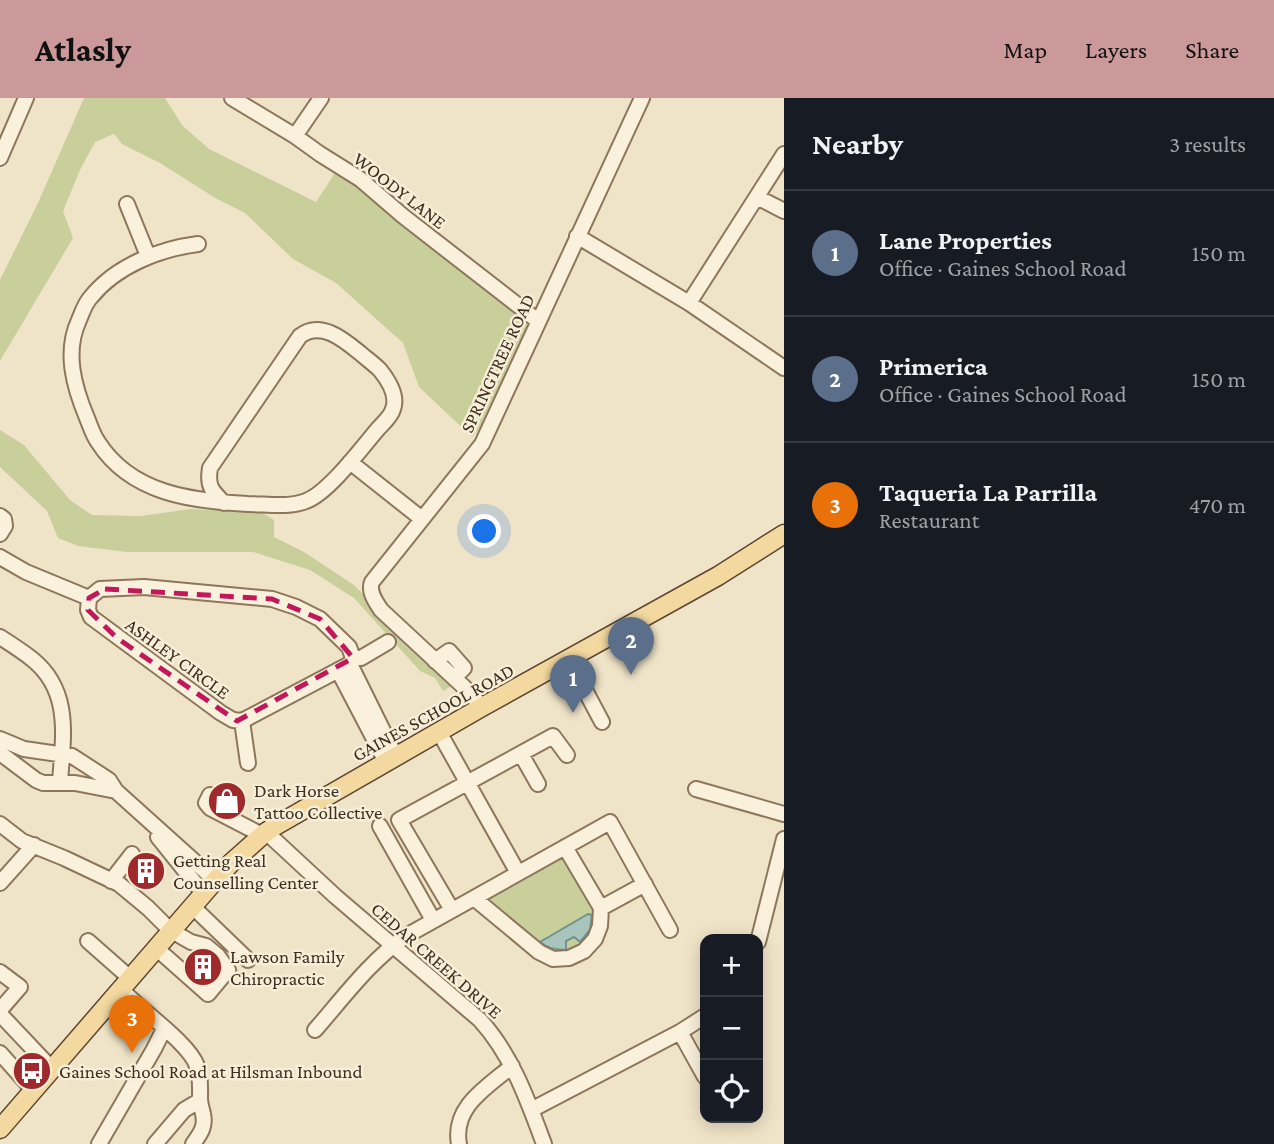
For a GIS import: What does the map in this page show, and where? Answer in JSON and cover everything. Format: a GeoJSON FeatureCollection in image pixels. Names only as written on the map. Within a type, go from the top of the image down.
{"type":"FeatureCollection","features":[{"type":"Feature","properties":{"kind":"main road","name":"GAINES SCHOOL ROAD"},"geometry":{"type":"LineString","coordinates":[[0,1129],[203,893],[264,834],[482,707],[782,539]]}},
{"type":"Feature","properties":{"kind":"street"},"geometry":{"type":"LineString","coordinates":[[0,158],[26,98]]}},
{"type":"Feature","properties":{"kind":"street","name":"WOODY LANE"},"geometry":{"type":"LineString","coordinates":[[232,98],[360,179],[403,216],[538,321]]}},
{"type":"Feature","properties":{"kind":"street"},"geometry":{"type":"LineString","coordinates":[[295,136],[321,98]]}},
{"type":"Feature","properties":{"kind":"street","name":"SPRINGTREE ROAD"},"geometry":{"type":"LineString","coordinates":[[482,707],[454,677],[381,610],[370,587],[482,444],[642,98]]}},
{"type":"Feature","properties":{"kind":"street"},"geometry":{"type":"LineString","coordinates":[[689,303],[784,154]]}},
{"type":"Feature","properties":{"kind":"street"},"geometry":{"type":"LineString","coordinates":[[757,197],[784,211]]}},
{"type":"Feature","properties":{"kind":"street"},"geometry":{"type":"LineString","coordinates":[[127,204],[148,256]]}},
{"type":"Feature","properties":{"kind":"street"},"geometry":{"type":"LineString","coordinates":[[577,236],[689,303],[784,368]]}},
{"type":"Feature","properties":{"kind":"street"},"geometry":{"type":"LineString","coordinates":[[198,244],[148,256],[110,278],[89,298],[77,324],[72,345],[76,391],[97,442],[120,469],[155,489],[183,498],[224,503],[284,505],[306,501],[321,492],[393,411],[393,394],[388,381],[378,368],[337,334],[320,330],[305,332],[210,468],[210,486],[224,503]]}},
{"type":"Feature","properties":{"kind":"street"},"geometry":{"type":"LineString","coordinates":[[350,462],[422,519]]}},
{"type":"Feature","properties":{"kind":"street"},"geometry":{"type":"LineString","coordinates":[[0,516],[4,519],[5,526],[0,534]]}},
{"type":"Feature","properties":{"kind":"street"},"geometry":{"type":"LineString","coordinates":[[0,557],[26,572],[89,598]]}},
{"type":"Feature","properties":{"kind":"street","name":"ASHLEY CIRCLE"},"geometry":{"type":"LineString","coordinates":[[347,664],[242,721],[233,720],[90,617],[89,598],[100,589],[144,587],[272,599],[320,619],[349,647],[347,664],[391,760]]}},
{"type":"Feature","properties":{"kind":"street"},"geometry":{"type":"LineString","coordinates":[[0,637],[33,659],[45,672],[58,694],[64,733],[60,782]]}},
{"type":"Feature","properties":{"kind":"street"},"geometry":{"type":"LineString","coordinates":[[347,664],[388,642]]}},
{"type":"Feature","properties":{"kind":"street"},"geometry":{"type":"LineString","coordinates":[[565,662],[575,680],[585,690],[602,722]]}},
{"type":"Feature","properties":{"kind":"street"},"geometry":{"type":"LineString","coordinates":[[242,721],[248,763]]}},
{"type":"Feature","properties":{"kind":"street"},"geometry":{"type":"LineString","coordinates":[[439,732],[518,873]]}},
{"type":"Feature","properties":{"kind":"street"},"geometry":{"type":"LineString","coordinates":[[452,910],[399,820],[553,736],[567,755]]}},
{"type":"Feature","properties":{"kind":"street"},"geometry":{"type":"LineString","coordinates":[[0,739],[24,749],[72,756],[109,780],[116,791],[147,817],[248,960]]}},
{"type":"Feature","properties":{"kind":"street"},"geometry":{"type":"LineString","coordinates":[[0,753],[43,783],[75,783],[116,791]]}},
{"type":"Feature","properties":{"kind":"street"},"geometry":{"type":"LineString","coordinates":[[521,754],[538,784]]}},
{"type":"Feature","properties":{"kind":"street"},"geometry":{"type":"LineString","coordinates":[[696,789],[784,814]]}},
{"type":"Feature","properties":{"kind":"street","name":"CEDAR CREEK DRIVE"},"geometry":{"type":"LineString","coordinates":[[210,795],[206,803],[210,808],[264,834],[480,1020],[499,1043],[512,1066],[544,1144]]}},
{"type":"Feature","properties":{"kind":"street"},"geometry":{"type":"LineString","coordinates":[[315,1030],[392,946],[433,920],[610,822],[670,930]]}},
{"type":"Feature","properties":{"kind":"street"},"geometry":{"type":"LineString","coordinates":[[0,824],[22,841],[119,884],[170,930],[191,942],[206,946],[228,970],[208,994],[156,948]]}},
{"type":"Feature","properties":{"kind":"street","name":"CEDAR CREEK DRIVE"},"geometry":{"type":"LineString","coordinates":[[380,826],[433,920]]}},
{"type":"Feature","properties":{"kind":"street"},"geometry":{"type":"LineString","coordinates":[[760,934],[784,839]]}},
{"type":"Feature","properties":{"kind":"street"},"geometry":{"type":"LineString","coordinates":[[0,883],[34,845]]}},
{"type":"Feature","properties":{"kind":"street"},"geometry":{"type":"LineString","coordinates":[[474,898],[539,953],[553,959],[569,958],[584,951],[595,939],[600,926],[601,908],[565,847]]}},
{"type":"Feature","properties":{"kind":"street"},"geometry":{"type":"LineString","coordinates":[[111,881],[132,854]]}},
{"type":"Feature","properties":{"kind":"street"},"geometry":{"type":"LineString","coordinates":[[0,859],[13,869]]}},
{"type":"Feature","properties":{"kind":"street"},"geometry":{"type":"LineString","coordinates":[[601,908],[645,884]]}},
{"type":"Feature","properties":{"kind":"street"},"geometry":{"type":"LineString","coordinates":[[88,941],[125,983],[131,1000],[192,1055],[198,1066],[201,1084],[199,1101],[204,1123],[197,1143]]}},
{"type":"Feature","properties":{"kind":"street"},"geometry":{"type":"LineString","coordinates":[[0,972],[20,987],[0,1012],[52,1069]]}},
{"type":"Feature","properties":{"kind":"street"},"geometry":{"type":"LineString","coordinates":[[531,1110],[700,1021]]}},
{"type":"Feature","properties":{"kind":"street"},"geometry":{"type":"LineString","coordinates":[[99,1144],[164,1029]]}},
{"type":"Feature","properties":{"kind":"street"},"geometry":{"type":"LineString","coordinates":[[680,1032],[700,1068]]}},
{"type":"Feature","properties":{"kind":"street"},"geometry":{"type":"LineString","coordinates":[[3,1064],[33,1090]]}},
{"type":"Feature","properties":{"kind":"street"},"geometry":{"type":"LineString","coordinates":[[459,1144],[457,1130],[472,1099],[512,1066]]}},
{"type":"Feature","properties":{"kind":"street"},"geometry":{"type":"LineString","coordinates":[[155,1144],[184,1110],[199,1101]]}},
{"type":"Feature","properties":{"kind":"highlighted area"},"geometry":{"type":"Polygon","coordinates":[[[105,589],[272,599],[320,619],[353,658],[237,721],[117,638],[88,610],[89,598],[105,589]]]}},
{"type":"Feature","properties":{"kind":"green space"},"geometry":{"type":"Polygon","coordinates":[[[84,98],[165,98],[182,125],[209,149],[316,202],[335,173],[374,197],[529,323],[488,419],[472,437],[419,387],[403,343],[336,283],[293,259],[245,213],[122,144],[114,134],[95,142],[80,170],[63,211],[73,238],[0,361],[0,280],[38,203],[84,98]]]}},
{"type":"Feature","properties":{"kind":"green space"},"geometry":{"type":"Polygon","coordinates":[[[0,430],[24,445],[70,500],[92,515],[140,516],[191,509],[261,512],[274,520],[274,537],[304,552],[354,585],[452,686],[443,691],[435,678],[420,671],[354,598],[310,570],[253,552],[127,552],[78,546],[58,538],[47,511],[0,467],[0,430]]]}},
{"type":"Feature","properties":{"kind":"green space"},"geometry":{"type":"Polygon","coordinates":[[[561,854],[595,903],[597,925],[580,950],[549,954],[485,898],[561,854]],[[592,915],[540,942],[548,947],[565,950],[569,938],[574,937],[580,941],[592,915]]]}},
{"type":"Feature","properties":{"kind":"water"},"geometry":{"type":"Polygon","coordinates":[[[588,914],[592,915],[590,930],[580,942],[574,937],[566,941],[566,950],[549,947],[540,942],[588,914]]]}},
{"type":"Feature","properties":{"kind":"place","name":"Primerica"},"geometry":{"type":"Point","coordinates":[631,675]}},
{"type":"Feature","properties":{"kind":"place","name":"Lane Properties"},"geometry":{"type":"Point","coordinates":[573,713]}},
{"type":"Feature","properties":{"kind":"place","name":"Dark Horse Tattoo Collective"},"geometry":{"type":"Point","coordinates":[227,801]}},
{"type":"Feature","properties":{"kind":"place","name":"Getting Real Counselling Center"},"geometry":{"type":"Point","coordinates":[146,871]}},
{"type":"Feature","properties":{"kind":"place","name":"Lawson Family Chiropractic"},"geometry":{"type":"Point","coordinates":[203,967]}},
{"type":"Feature","properties":{"kind":"place","name":"Taqueria La Parrilla"},"geometry":{"type":"Point","coordinates":[132,1053]}},
{"type":"Feature","properties":{"kind":"place","name":"Gaines School Road at Hilsman Inbound"},"geometry":{"type":"Point","coordinates":[32,1071]}}]}
